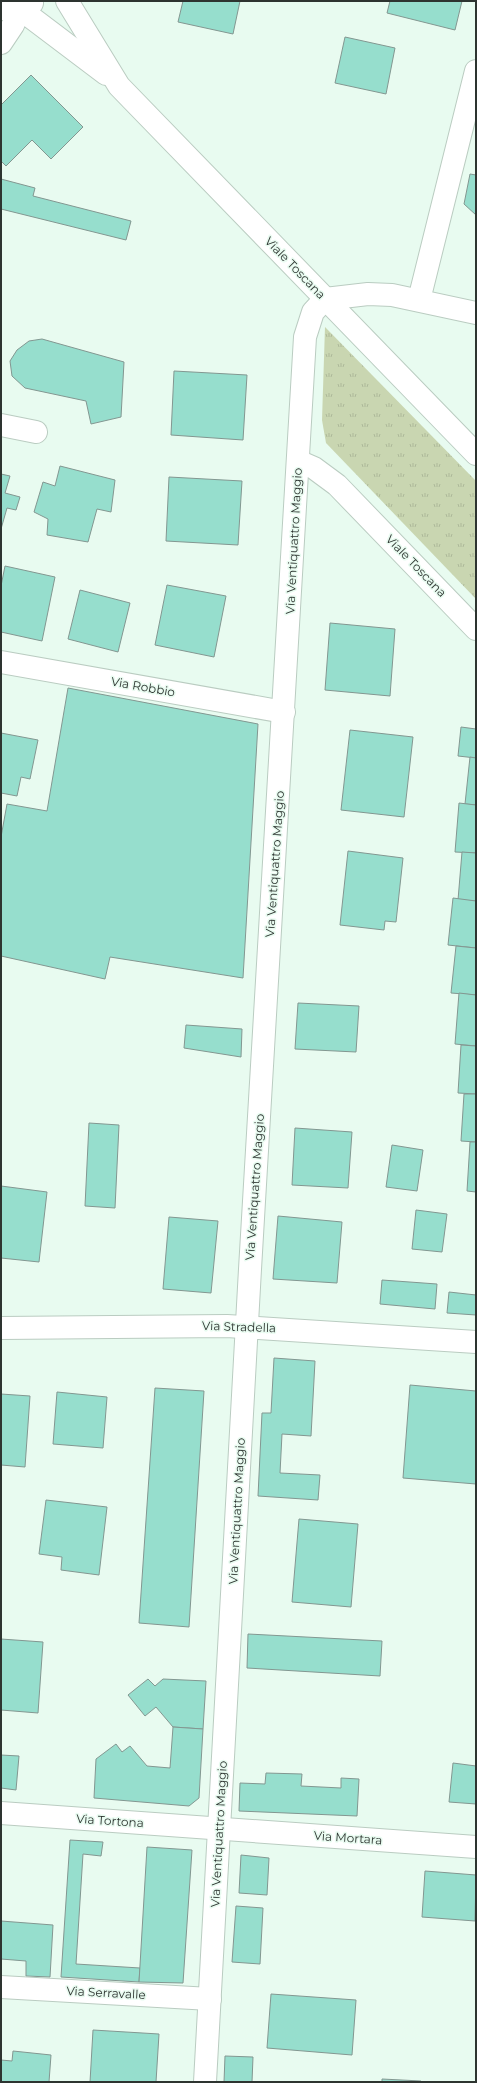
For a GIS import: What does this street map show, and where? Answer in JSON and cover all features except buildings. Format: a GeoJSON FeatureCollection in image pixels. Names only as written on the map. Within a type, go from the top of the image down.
{"type":"FeatureCollection","features":[{"type":"Feature","properties":{"kind":"street","name":"Viale Toscana"},"geometry":{"type":"LineString","coordinates":[[67,1],[115,81]]}},
{"type":"Feature","properties":{"kind":"street","name":"Viale Toscana"},"geometry":{"type":"LineString","coordinates":[[19,6],[115,81],[476,454]]}},
{"type":"Feature","properties":{"kind":"street"},"geometry":{"type":"LineString","coordinates":[[1,43],[13,25],[19,6]]}},
{"type":"Feature","properties":{"kind":"street"},"geometry":{"type":"LineString","coordinates":[[419,300],[476,70]]}},
{"type":"Feature","properties":{"kind":"street"},"geometry":{"type":"LineString","coordinates":[[325,299],[379,294],[419,300],[476,312]]}},
{"type":"Feature","properties":{"kind":"street","name":"Via Ventiquattro Maggio"},"geometry":{"type":"LineString","coordinates":[[205,2082],[247,1326],[305,337],[313,312],[325,299]]}},
{"type":"Feature","properties":{"kind":"street"},"geometry":{"type":"LineString","coordinates":[[1,425],[36,432]]}},
{"type":"Feature","properties":{"kind":"street","name":"Viale Toscana"},"geometry":{"type":"LineString","coordinates":[[298,461],[314,468],[337,485],[476,629]]}},
{"type":"Feature","properties":{"kind":"street","name":"Via Robbio"},"geometry":{"type":"LineString","coordinates":[[1,662],[284,712]]}},
{"type":"Feature","properties":{"kind":"street","name":"Via Stradella"},"geometry":{"type":"LineString","coordinates":[[1,1328],[247,1326],[476,1342]]}},
{"type":"Feature","properties":{"kind":"street","name":"Via Tortona"},"geometry":{"type":"LineString","coordinates":[[1,1813],[219,1829]]}},
{"type":"Feature","properties":{"kind":"street","name":"Via Mortara"},"geometry":{"type":"LineString","coordinates":[[219,1829],[476,1847]]}},
{"type":"Feature","properties":{"kind":"street","name":"Via Serravalle"},"geometry":{"type":"LineString","coordinates":[[1,1987],[210,2000]]}},
{"type":"Feature","properties":{"kind":"green space"},"geometry":{"type":"Polygon","coordinates":[[[325,327],[476,481],[476,599],[326,443],[322,420],[325,327]]]}}]}
